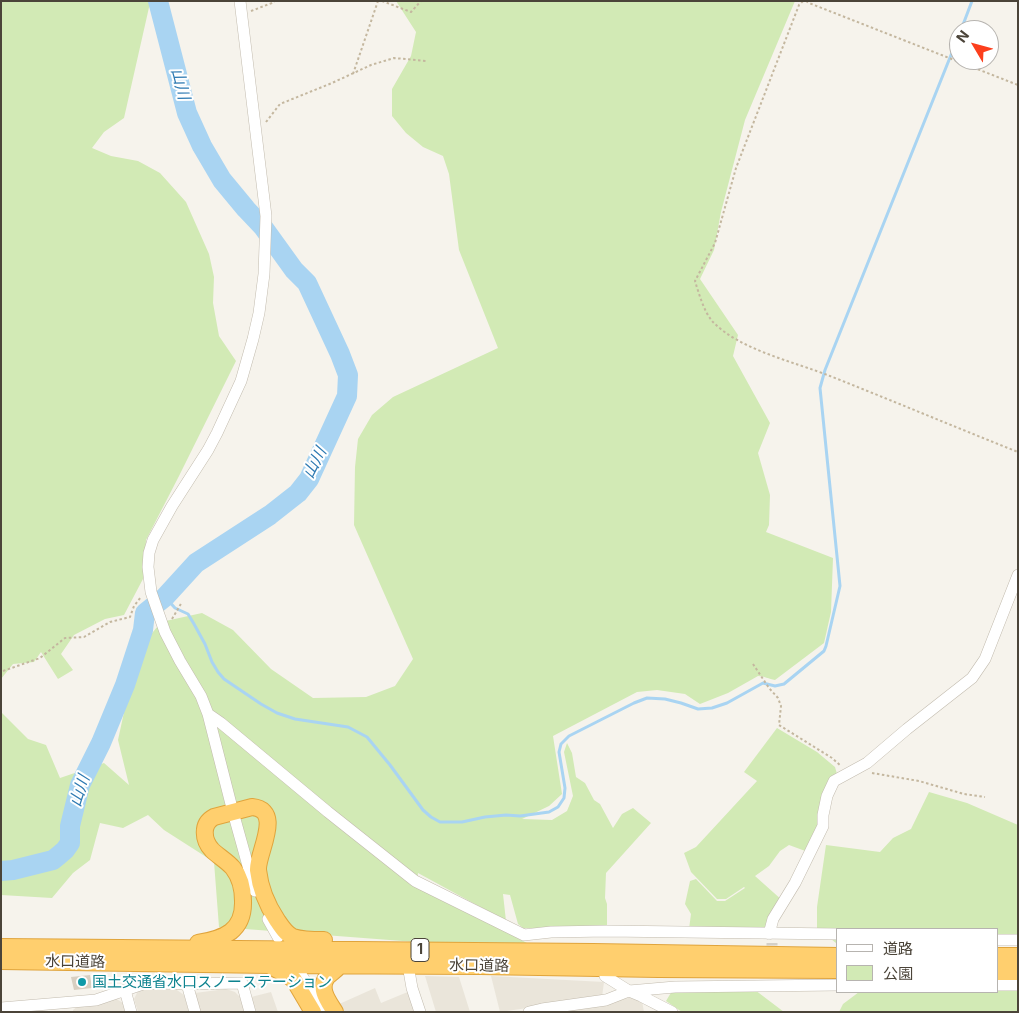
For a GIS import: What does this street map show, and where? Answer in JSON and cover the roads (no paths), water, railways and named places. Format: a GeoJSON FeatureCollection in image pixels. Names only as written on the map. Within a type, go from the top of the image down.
{"type":"FeatureCollection","features":[{"type":"Feature","properties":{"kind":"highway"},"geometry":{"type":"LineString","coordinates":[[179,949],[224,936],[240,922],[243,914],[243,893],[238,877],[233,868],[208,845],[204,834],[205,826],[211,819],[252,807],[263,811],[266,816],[267,829],[258,868],[266,902],[282,927],[293,937],[366,943],[374,950]]}},
{"type":"Feature","properties":{"kind":"highway","name":"水口道路"},"geometry":{"type":"LineString","coordinates":[[1,947],[836,956]]}},
{"type":"Feature","properties":{"kind":"highway"},"geometry":{"type":"LineString","coordinates":[[999,956],[1018,956]]}},
{"type":"Feature","properties":{"kind":"highway","name":"水口道路"},"geometry":{"type":"LineString","coordinates":[[1,961],[836,970]]}},
{"type":"Feature","properties":{"kind":"highway"},"geometry":{"type":"LineString","coordinates":[[270,965],[294,980],[313,1012]]}},
{"type":"Feature","properties":{"kind":"highway"},"geometry":{"type":"LineString","coordinates":[[335,1012],[324,993],[324,984],[327,978],[340,966]]}},
{"type":"Feature","properties":{"kind":"highway"},"geometry":{"type":"LineString","coordinates":[[999,972],[1018,972]]}},
{"type":"Feature","properties":{"kind":"street"},"geometry":{"type":"LineString","coordinates":[[240,1],[266,216],[264,274],[259,313],[241,382],[208,450],[172,506],[153,540],[149,553],[148,567],[151,591],[165,632],[201,696],[208,714],[232,812],[257,896],[278,937]]}},
{"type":"Feature","properties":{"kind":"street"},"geometry":{"type":"LineString","coordinates":[[771,937],[773,919],[795,883],[822,826],[827,796],[834,782],[866,763],[972,678],[985,659],[1018,575]]}},
{"type":"Feature","properties":{"kind":"street"},"geometry":{"type":"LineString","coordinates":[[208,714],[415,881],[524,935],[536,938],[551,932],[607,931],[771,937],[836,934]]}},
{"type":"Feature","properties":{"kind":"street"},"geometry":{"type":"LineString","coordinates":[[999,940],[1018,940]]}},
{"type":"Feature","properties":{"kind":"street"},"geometry":{"type":"LineString","coordinates":[[408,965],[412,988],[420,1012]]}},
{"type":"Feature","properties":{"kind":"street"},"geometry":{"type":"LineString","coordinates":[[300,973],[325,1012]]}},
{"type":"Feature","properties":{"kind":"street"},"geometry":{"type":"LineString","coordinates":[[604,976],[629,991],[672,1012]]}},
{"type":"Feature","properties":{"kind":"street"},"geometry":{"type":"LineString","coordinates":[[529,1012],[606,1000],[629,991],[675,986],[772,981],[836,985]]}},
{"type":"Feature","properties":{"kind":"street"},"geometry":{"type":"LineString","coordinates":[[1,1008],[67,1007],[96,1000],[143,984],[242,984],[250,1012]]}},
{"type":"Feature","properties":{"kind":"street"},"geometry":{"type":"LineString","coordinates":[[187,984],[195,1012]]}},
{"type":"Feature","properties":{"kind":"street"},"geometry":{"type":"LineString","coordinates":[[999,985],[1018,985]]}},
{"type":"Feature","properties":{"kind":"street"},"geometry":{"type":"LineString","coordinates":[[125,990],[131,1012]]}},
{"type":"Feature","properties":{"kind":"waterway","name":"山川"},"geometry":{"type":"LineString","coordinates":[[1,871],[13,870],[53,860],[65,850],[70,843],[70,826],[80,785],[101,743],[125,685],[143,630],[145,613],[165,597],[196,563],[270,515],[298,493],[309,479],[347,396],[348,375],[307,283],[294,270],[263,227],[222,180],[202,146],[187,113],[158,1]]}},
{"type":"Feature","properties":{"kind":"waterway"},"geometry":{"type":"LineString","coordinates":[[965,20],[972,1]]}},
{"type":"Feature","properties":{"kind":"waterway"},"geometry":{"type":"LineString","coordinates":[[165,597],[175,608],[188,614],[205,644],[212,662],[224,679],[277,713],[295,719],[348,727],[367,737],[423,810],[440,822],[462,822],[506,815],[520,816],[549,812],[558,807],[564,798],[565,788],[559,752],[561,744],[569,736],[634,703],[647,698],[665,699],[698,709],[712,708],[727,703],[763,683],[775,686],[784,684],[824,651],[840,586],[820,388],[825,370],[949,60]]}},
{"type":"Feature","properties":{"kind":"tunnel"},"geometry":{"type":"LineString","coordinates":[[772,943],[772,962]]}},
{"type":"Feature","properties":{"kind":"place","name":"国土交通省水口スノーステーション"},"geometry":{"type":"Point","coordinates":[82,982]}}]}
